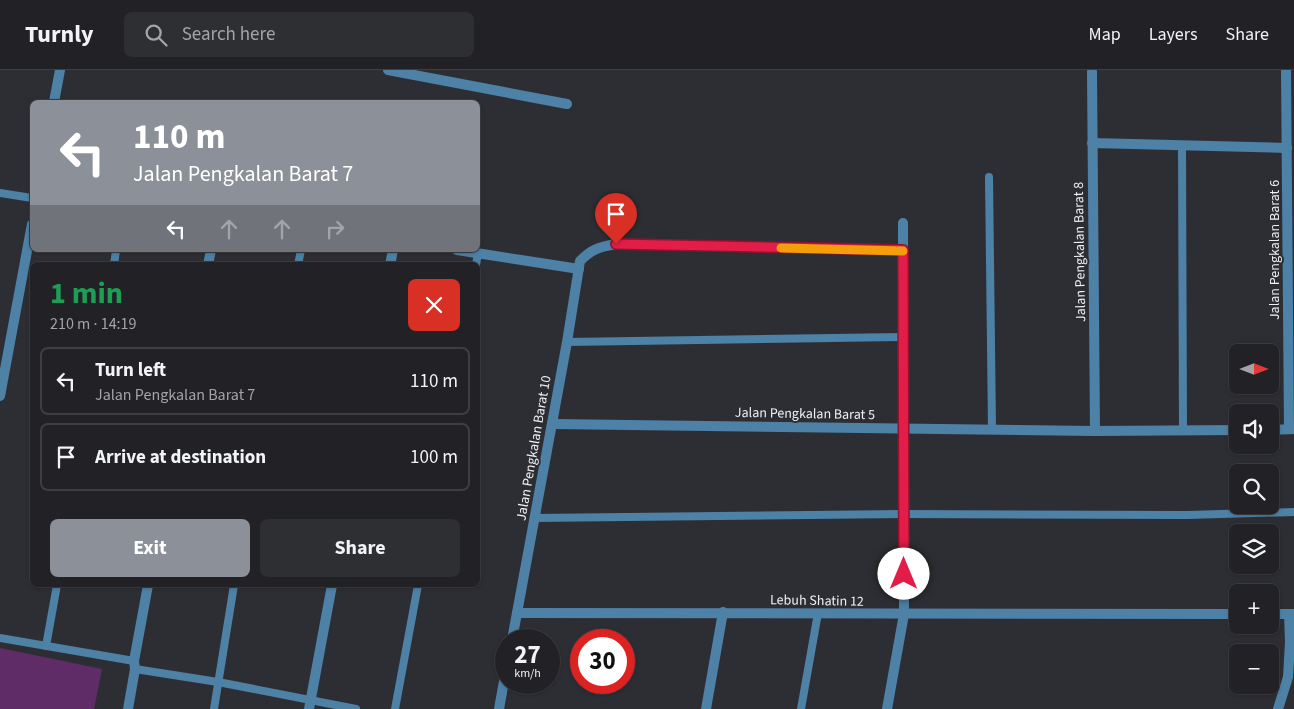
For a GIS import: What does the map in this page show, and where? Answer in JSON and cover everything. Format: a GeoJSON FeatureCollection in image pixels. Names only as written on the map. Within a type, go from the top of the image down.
{"type":"FeatureCollection","features":[{"type":"Feature","properties":{"kind":"street"},"geometry":{"type":"LineString","coordinates":[[54,100],[60,70]]}},
{"type":"Feature","properties":{"kind":"street"},"geometry":{"type":"LineString","coordinates":[[388,70],[567,104]]}},
{"type":"Feature","properties":{"kind":"street","name":"Jalan Pengkalan Barat 6"},"geometry":{"type":"LineString","coordinates":[[1286,70],[1291,430]]}},
{"type":"Feature","properties":{"kind":"street","name":"Jalan Pengkalan Barat 8"},"geometry":{"type":"LineString","coordinates":[[1092,72],[1095,431]]}},
{"type":"Feature","properties":{"kind":"street"},"geometry":{"type":"LineString","coordinates":[[1092,143],[1287,148]]}},
{"type":"Feature","properties":{"kind":"street"},"geometry":{"type":"LineString","coordinates":[[887,709],[904,614],[903,223]]}},
{"type":"Feature","properties":{"kind":"street"},"geometry":{"type":"LineString","coordinates":[[0,396],[30,235]]}},
{"type":"Feature","properties":{"kind":"street"},"geometry":{"type":"LineString","coordinates":[[471,252],[579,265],[590,251],[616,244],[903,250]]}},
{"type":"Feature","properties":{"kind":"street","name":"Jalan Pengkalan Barat 10"},"geometry":{"type":"LineString","coordinates":[[514,629],[567,342],[579,265]]}},
{"type":"Feature","properties":{"kind":"street","name":"Jalan Pengkalan Barat 5"},"geometry":{"type":"LineString","coordinates":[[552,424],[1095,431],[1229,430]]}},
{"type":"Feature","properties":{"kind":"street"},"geometry":{"type":"LineString","coordinates":[[128,709],[148,587]]}},
{"type":"Feature","properties":{"kind":"street"},"geometry":{"type":"LineString","coordinates":[[310,705],[332,587]]}},
{"type":"Feature","properties":{"kind":"street"},"geometry":{"type":"LineString","coordinates":[[706,709],[723,612]]}},
{"type":"Feature","properties":{"kind":"street","name":"Lebuh Shatin 12"},"geometry":{"type":"LineString","coordinates":[[517,613],[1229,614]]}},
{"type":"Feature","properties":{"kind":"street"},"geometry":{"type":"LineString","coordinates":[[1278,709],[1288,677],[1291,614]]}},
{"type":"Feature","properties":{"kind":"street"},"geometry":{"type":"LineString","coordinates":[[499,709],[502,694]]}},
{"type":"Feature","properties":{"kind":"lane"},"geometry":{"type":"LineString","coordinates":[[1182,146],[1183,430]]}},
{"type":"Feature","properties":{"kind":"lane"},"geometry":{"type":"LineString","coordinates":[[989,178],[992,430]]}},
{"type":"Feature","properties":{"kind":"lane"},"geometry":{"type":"LineString","coordinates":[[0,193],[30,198]]}},
{"type":"Feature","properties":{"kind":"lane"},"geometry":{"type":"LineString","coordinates":[[476,262],[478,253]]}},
{"type":"Feature","properties":{"kind":"lane"},"geometry":{"type":"LineString","coordinates":[[567,342],[903,337]]}},
{"type":"Feature","properties":{"kind":"lane"},"geometry":{"type":"LineString","coordinates":[[534,518],[904,514],[1186,515],[1294,512]]}},
{"type":"Feature","properties":{"kind":"lane"},"geometry":{"type":"LineString","coordinates":[[46,646],[57,587]]}},
{"type":"Feature","properties":{"kind":"lane"},"geometry":{"type":"LineString","coordinates":[[214,709],[234,587]]}},
{"type":"Feature","properties":{"kind":"lane"},"geometry":{"type":"LineString","coordinates":[[395,709],[418,587]]}},
{"type":"Feature","properties":{"kind":"lane"},"geometry":{"type":"LineString","coordinates":[[800,709],[818,614]]}},
{"type":"Feature","properties":{"kind":"lane"},"geometry":{"type":"LineString","coordinates":[[0,638],[218,682],[310,705],[356,709]]}},
{"type":"Feature","properties":{"kind":"shaded area"},"geometry":{"type":"Polygon","coordinates":[[[0,648],[102,669],[94,709],[0,709],[0,648]]]}},
{"type":"Feature","properties":{"kind":"slow traffic"},"geometry":{"type":"LineString","coordinates":[[781,248],[903,251]]}},
{"type":"Feature","properties":{"kind":"route"},"geometry":{"type":"LineString","coordinates":[[616,244],[903,250],[904,574]]}}]}
